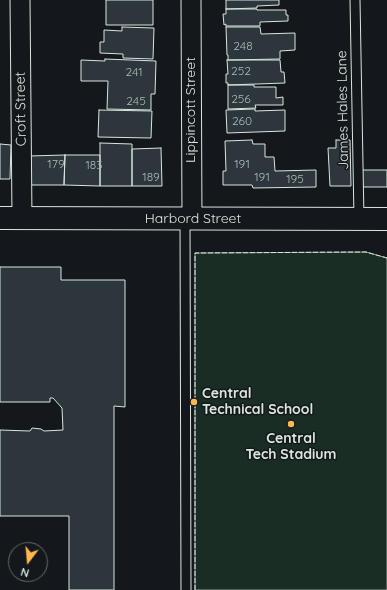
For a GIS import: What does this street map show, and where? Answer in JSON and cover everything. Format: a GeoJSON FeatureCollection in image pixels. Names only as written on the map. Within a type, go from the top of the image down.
{"type":"FeatureCollection","features":[{"type":"Feature","properties":{"kind":"street","name":"Croft Street"},"geometry":{"type":"LineString","coordinates":[[20,0],[22,218]]}},
{"type":"Feature","properties":{"kind":"street","name":"Lippincott Street"},"geometry":{"type":"LineString","coordinates":[[189,219],[191,0]]}},
{"type":"Feature","properties":{"kind":"street","name":"Harbord Street"},"geometry":{"type":"LineString","coordinates":[[0,218],[387,219]]}},
{"type":"Feature","properties":{"kind":"lane","name":"James Hales Lane"},"geometry":{"type":"LineString","coordinates":[[355,0],[359,219]]}},
{"type":"Feature","properties":{"kind":"lane"},"geometry":{"type":"LineString","coordinates":[[186,590],[189,219]]}},
{"type":"Feature","properties":{"kind":"green space","name":"Central Tech Stadium"},"geometry":{"type":"Polygon","coordinates":[[[366,252],[387,258],[387,590],[195,590],[195,253],[366,252]]]}},
{"type":"Feature","properties":{"kind":"building"},"geometry":{"type":"Polygon","coordinates":[[[106,0],[153,0],[153,25],[106,25],[106,0]]]}},
{"type":"Feature","properties":{"kind":"building"},"geometry":{"type":"Polygon","coordinates":[[[226,0],[279,0],[279,5],[257,6],[257,8],[226,9],[226,0]]]}},
{"type":"Feature","properties":{"kind":"building"},"geometry":{"type":"Polygon","coordinates":[[[226,9],[286,10],[288,21],[260,22],[260,26],[226,26],[226,24],[224,25],[223,14],[226,14],[226,9]]]}},
{"type":"Feature","properties":{"kind":"building"},"geometry":{"type":"Polygon","coordinates":[[[122,27],[154,28],[153,59],[123,58],[123,54],[100,53],[100,42],[104,42],[104,30],[122,31],[122,27]]]}},
{"type":"Feature","properties":{"kind":"building"},"geometry":{"type":"Polygon","coordinates":[[[226,27],[260,27],[261,34],[295,33],[295,50],[280,51],[280,59],[228,60],[226,27]]]}},
{"type":"Feature","properties":{"kind":"building"},"geometry":{"type":"Polygon","coordinates":[[[105,59],[156,61],[155,94],[151,94],[151,110],[107,109],[108,81],[81,81],[81,60],[105,61],[105,59]]]}},
{"type":"Feature","properties":{"kind":"building"},"geometry":{"type":"Polygon","coordinates":[[[227,60],[280,60],[281,72],[284,72],[285,83],[228,85],[228,83],[226,83],[226,74],[228,74],[227,60]]]}},
{"type":"Feature","properties":{"kind":"building"},"geometry":{"type":"Polygon","coordinates":[[[228,85],[276,87],[276,98],[283,97],[283,105],[255,105],[256,108],[228,109],[228,85]]]}},
{"type":"Feature","properties":{"kind":"building"},"geometry":{"type":"Polygon","coordinates":[[[255,109],[255,111],[285,110],[285,131],[227,133],[226,110],[255,109]]]}},
{"type":"Feature","properties":{"kind":"building"},"geometry":{"type":"Polygon","coordinates":[[[99,110],[152,111],[151,138],[98,137],[99,110]]]}},
{"type":"Feature","properties":{"kind":"building"},"geometry":{"type":"Polygon","coordinates":[[[252,140],[253,144],[265,144],[265,157],[274,157],[275,171],[316,170],[316,187],[253,188],[252,185],[223,185],[223,171],[226,171],[225,141],[252,140]]]}},
{"type":"Feature","properties":{"kind":"building"},"geometry":{"type":"Polygon","coordinates":[[[336,140],[350,140],[351,186],[330,186],[328,148],[336,148],[336,140]]]}},
{"type":"Feature","properties":{"kind":"building"},"geometry":{"type":"Polygon","coordinates":[[[100,143],[132,144],[132,186],[100,186],[100,143]]]}},
{"type":"Feature","properties":{"kind":"building"},"geometry":{"type":"Polygon","coordinates":[[[0,144],[11,145],[10,179],[0,179],[0,144]]]}},
{"type":"Feature","properties":{"kind":"building"},"geometry":{"type":"Polygon","coordinates":[[[161,148],[162,186],[132,186],[132,149],[161,148]]]}},
{"type":"Feature","properties":{"kind":"building"},"geometry":{"type":"Polygon","coordinates":[[[65,155],[64,185],[30,185],[29,156],[65,155]]]}},
{"type":"Feature","properties":{"kind":"building"},"geometry":{"type":"Polygon","coordinates":[[[65,155],[100,155],[100,186],[64,185],[65,155]]]}},
{"type":"Feature","properties":{"kind":"building"},"geometry":{"type":"Polygon","coordinates":[[[362,170],[387,170],[387,187],[362,187],[362,170]]]}},
{"type":"Feature","properties":{"kind":"building"},"geometry":{"type":"Polygon","coordinates":[[[0,267],[61,267],[61,280],[125,280],[125,407],[114,406],[114,590],[69,590],[69,516],[0,516],[0,430],[30,431],[32,428],[41,429],[44,431],[63,430],[62,408],[53,398],[50,398],[50,402],[0,402],[0,267]]]}},
{"type":"Feature","properties":{"kind":"fence"},"geometry":{"type":"LineString","coordinates":[[195,590],[195,253],[366,252],[387,258]]}},
{"type":"Feature","properties":{"kind":"place","name":"Central Technical School"},"geometry":{"type":"Point","coordinates":[194,402]}},
{"type":"Feature","properties":{"kind":"place","name":"Central Tech Stadium"},"geometry":{"type":"Point","coordinates":[291,424]}}]}
